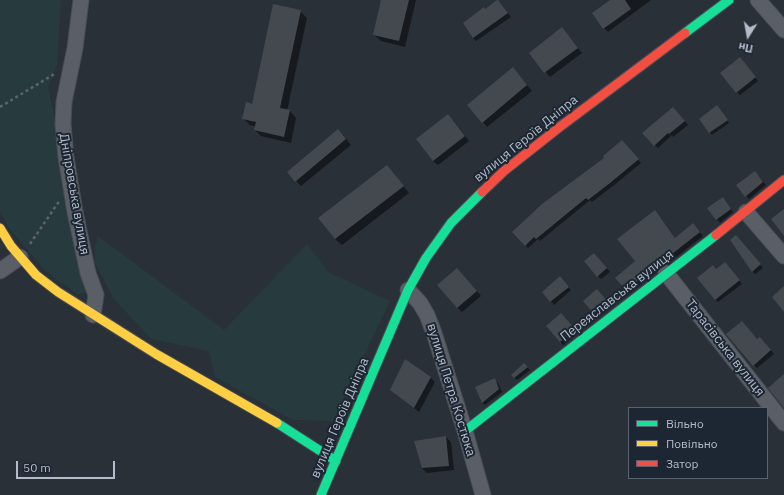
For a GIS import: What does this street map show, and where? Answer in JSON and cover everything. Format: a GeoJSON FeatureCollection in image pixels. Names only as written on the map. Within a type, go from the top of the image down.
{"type":"FeatureCollection","features":[{"type":"Feature","properties":{"kind":"street","name":"Дніпровська вулиця"},"geometry":{"type":"LineString","coordinates":[[81,0],[63,114],[66,157],[70,184],[88,273],[96,295],[93,315]]}},
{"type":"Feature","properties":{"kind":"street","name":"вулиця Героїв Дніпра"},"geometry":{"type":"LineString","coordinates":[[321,495],[408,290],[426,258],[451,223],[504,171],[560,126],[729,0]]}},
{"type":"Feature","properties":{"kind":"street"},"geometry":{"type":"LineString","coordinates":[[758,0],[784,30]]}},
{"type":"Feature","properties":{"kind":"street","name":"Переяславська вулиця"},"geometry":{"type":"LineString","coordinates":[[465,431],[746,212],[784,180]]}},
{"type":"Feature","properties":{"kind":"street"},"geometry":{"type":"LineString","coordinates":[[746,212],[784,256]]}},
{"type":"Feature","properties":{"kind":"street"},"geometry":{"type":"LineString","coordinates":[[0,228],[11,246],[36,275],[58,292],[163,358],[290,431],[336,461]]}},
{"type":"Feature","properties":{"kind":"street"},"geometry":{"type":"LineString","coordinates":[[0,271],[20,257]]}},
{"type":"Feature","properties":{"kind":"street","name":"Тарасівська вулиця"},"geometry":{"type":"LineString","coordinates":[[666,273],[784,423]]}},
{"type":"Feature","properties":{"kind":"street","name":"вулиця Петра Костюка"},"geometry":{"type":"LineString","coordinates":[[408,290],[420,303],[434,333],[465,431],[483,495]]}},
{"type":"Feature","properties":{"kind":"path"},"geometry":{"type":"LineString","coordinates":[[0,107],[72,64]]}},
{"type":"Feature","properties":{"kind":"path"},"geometry":{"type":"LineString","coordinates":[[20,257],[38,234],[70,184]]}},
{"type":"Feature","properties":{"kind":"green space"},"geometry":{"type":"Polygon","coordinates":[[[0,0],[61,0],[57,65],[48,87],[90,292],[77,294],[45,271],[9,228],[0,212],[0,0]]]}},
{"type":"Feature","properties":{"kind":"green space"},"geometry":{"type":"Polygon","coordinates":[[[98,236],[224,330],[307,244],[328,272],[390,301],[333,421],[293,420],[215,377],[209,351],[151,339],[114,299],[95,263],[95,248],[98,236]]]}},
{"type":"Feature","properties":{"kind":"building"},"geometry":{"type":"Polygon","coordinates":[[[381,0],[409,0],[399,41],[373,35],[381,0]]]}},
{"type":"Feature","properties":{"kind":"building"},"geometry":{"type":"Polygon","coordinates":[[[497,0],[508,13],[473,38],[463,23],[484,7],[485,9],[497,0]]]}},
{"type":"Feature","properties":{"kind":"building"},"geometry":{"type":"Polygon","coordinates":[[[610,0],[625,0],[631,9],[603,29],[592,13],[610,0]]]}},
{"type":"Feature","properties":{"kind":"building"},"geometry":{"type":"Polygon","coordinates":[[[273,4],[301,10],[280,108],[290,110],[284,137],[254,130],[256,122],[242,119],[246,102],[252,104],[273,4]]]}},
{"type":"Feature","properties":{"kind":"building"},"geometry":{"type":"Polygon","coordinates":[[[562,27],[578,48],[544,73],[529,53],[562,27]]]}},
{"type":"Feature","properties":{"kind":"building"},"geometry":{"type":"Polygon","coordinates":[[[740,57],[756,77],[736,93],[720,73],[740,57]]]}},
{"type":"Feature","properties":{"kind":"building"},"geometry":{"type":"Polygon","coordinates":[[[513,67],[527,85],[482,123],[467,105],[513,67]]]}},
{"type":"Feature","properties":{"kind":"building"},"geometry":{"type":"Polygon","coordinates":[[[717,105],[728,120],[709,133],[699,119],[717,105]]]}},
{"type":"Feature","properties":{"kind":"building"},"geometry":{"type":"Polygon","coordinates":[[[673,107],[685,121],[669,134],[668,133],[654,146],[642,133],[673,107]]]}},
{"type":"Feature","properties":{"kind":"building"},"geometry":{"type":"Polygon","coordinates":[[[448,114],[465,136],[433,161],[416,139],[448,114]]]}},
{"type":"Feature","properties":{"kind":"building"},"geometry":{"type":"Polygon","coordinates":[[[338,129],[346,139],[295,182],[287,172],[338,129]]]}},
{"type":"Feature","properties":{"kind":"building"},"geometry":{"type":"Polygon","coordinates":[[[622,140],[639,159],[588,200],[586,198],[536,239],[534,237],[525,246],[512,232],[542,204],[604,158],[603,156],[622,140]]]}},
{"type":"Feature","properties":{"kind":"building"},"geometry":{"type":"Polygon","coordinates":[[[387,165],[404,186],[335,239],[318,218],[387,165]]]}},
{"type":"Feature","properties":{"kind":"building"},"geometry":{"type":"Polygon","coordinates":[[[755,171],[763,182],[745,197],[736,185],[755,171]]]}},
{"type":"Feature","properties":{"kind":"building"},"geometry":{"type":"Polygon","coordinates":[[[723,197],[731,209],[716,220],[707,208],[723,197]]]}},
{"type":"Feature","properties":{"kind":"building"},"geometry":{"type":"Polygon","coordinates":[[[784,209],[784,236],[771,219],[784,209]]]}},
{"type":"Feature","properties":{"kind":"building"},"geometry":{"type":"Polygon","coordinates":[[[655,210],[675,238],[693,223],[700,232],[626,290],[615,278],[635,261],[617,239],[655,210]]]}},
{"type":"Feature","properties":{"kind":"building"},"geometry":{"type":"Polygon","coordinates":[[[736,235],[761,264],[752,272],[730,240],[736,235]]]}},
{"type":"Feature","properties":{"kind":"building"},"geometry":{"type":"Polygon","coordinates":[[[594,253],[607,268],[597,277],[584,261],[594,253]]]}},
{"type":"Feature","properties":{"kind":"building"},"geometry":{"type":"Polygon","coordinates":[[[725,262],[740,280],[715,300],[697,278],[713,265],[716,269],[725,262]]]}},
{"type":"Feature","properties":{"kind":"building"},"geometry":{"type":"Polygon","coordinates":[[[457,268],[477,291],[457,308],[437,285],[457,268]]]}},
{"type":"Feature","properties":{"kind":"building"},"geometry":{"type":"Polygon","coordinates":[[[560,276],[569,287],[550,302],[542,292],[560,276]]]}},
{"type":"Feature","properties":{"kind":"building"},"geometry":{"type":"Polygon","coordinates":[[[784,286],[784,312],[772,297],[784,286]]]}},
{"type":"Feature","properties":{"kind":"building"},"geometry":{"type":"Polygon","coordinates":[[[597,289],[609,303],[595,315],[583,301],[597,289]]]}},
{"type":"Feature","properties":{"kind":"building"},"geometry":{"type":"Polygon","coordinates":[[[561,313],[576,330],[560,342],[546,326],[561,313]]]}},
{"type":"Feature","properties":{"kind":"building"},"geometry":{"type":"Polygon","coordinates":[[[742,321],[757,339],[760,337],[771,350],[753,366],[726,334],[742,321]]]}},
{"type":"Feature","properties":{"kind":"building"},"geometry":{"type":"Polygon","coordinates":[[[405,359],[431,377],[414,408],[390,390],[405,359]]]}},
{"type":"Feature","properties":{"kind":"building"},"geometry":{"type":"Polygon","coordinates":[[[524,363],[528,367],[514,378],[511,375],[524,363]]]}},
{"type":"Feature","properties":{"kind":"building"},"geometry":{"type":"Polygon","coordinates":[[[784,374],[784,408],[768,388],[784,374]]]}},
{"type":"Feature","properties":{"kind":"building"},"geometry":{"type":"Polygon","coordinates":[[[495,378],[499,389],[482,403],[475,387],[495,378]]]}},
{"type":"Feature","properties":{"kind":"building"},"geometry":{"type":"Polygon","coordinates":[[[446,436],[449,466],[422,468],[414,441],[446,436]]]}},
{"type":"Feature","properties":{"kind":"traffic: fast"},"geometry":{"type":"LineString","coordinates":[[685,33],[729,0]]}},
{"type":"Feature","properties":{"kind":"traffic: fast"},"geometry":{"type":"LineString","coordinates":[[321,495],[408,290],[426,258],[451,223],[482,192]]}},
{"type":"Feature","properties":{"kind":"traffic: fast"},"geometry":{"type":"LineString","coordinates":[[465,431],[716,235]]}},
{"type":"Feature","properties":{"kind":"traffic: fast"},"geometry":{"type":"LineString","coordinates":[[277,423],[336,461]]}},
{"type":"Feature","properties":{"kind":"traffic: slow"},"geometry":{"type":"LineString","coordinates":[[0,228],[11,246],[36,275],[58,292],[156,354],[277,423]]}},
{"type":"Feature","properties":{"kind":"traffic: jam"},"geometry":{"type":"LineString","coordinates":[[482,192],[504,171],[561,126],[685,33]]}},
{"type":"Feature","properties":{"kind":"traffic: jam"},"geometry":{"type":"LineString","coordinates":[[716,235],[784,180]]}}]}
